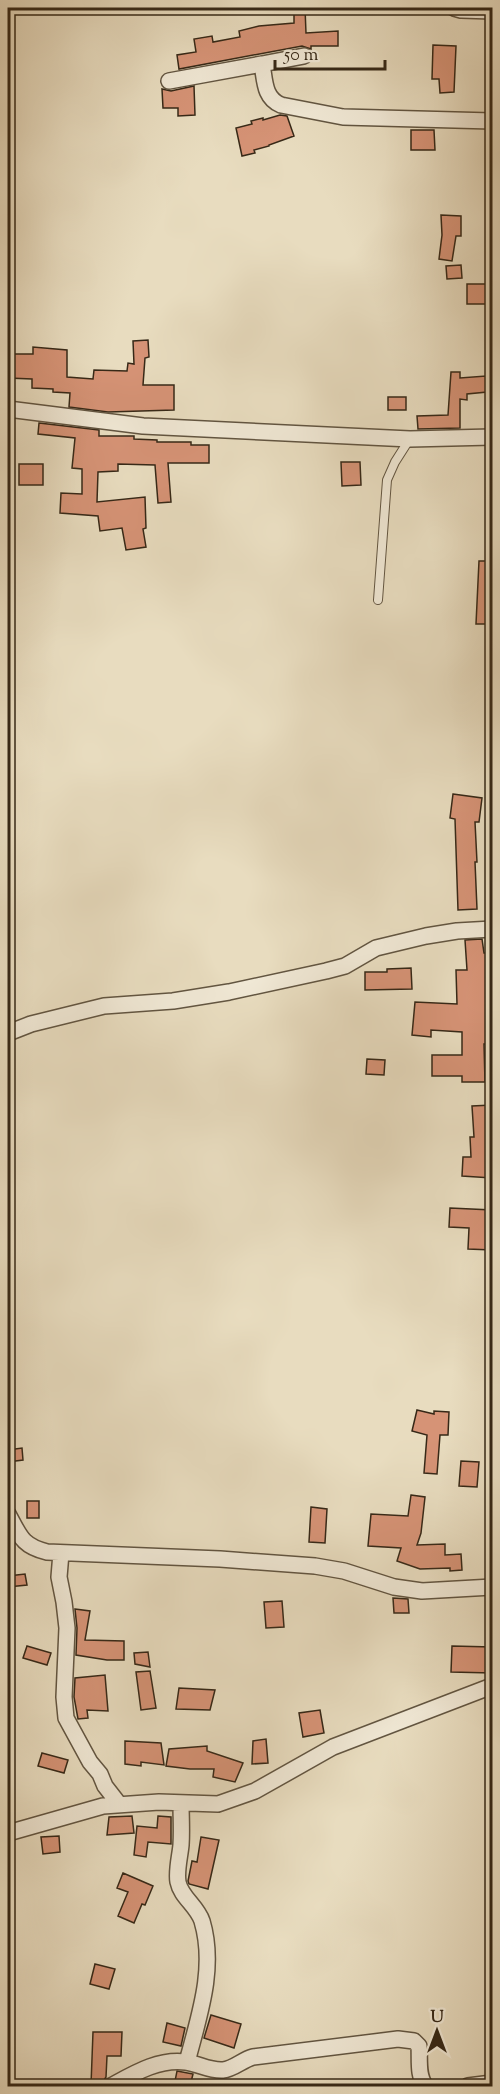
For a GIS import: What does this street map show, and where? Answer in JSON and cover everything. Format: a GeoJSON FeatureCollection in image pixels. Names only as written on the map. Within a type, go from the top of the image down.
{"type":"FeatureCollection","features":[{"type":"Feature","properties":{"kind":"street"},"geometry":{"type":"LineString","coordinates":[[454,8],[492,11]]}},
{"type":"Feature","properties":{"kind":"street"},"geometry":{"type":"LineString","coordinates":[[169,81],[304,56]]}},
{"type":"Feature","properties":{"kind":"street"},"geometry":{"type":"LineString","coordinates":[[262,64],[268,93],[273,102],[281,105],[343,117],[492,120]]}},
{"type":"Feature","properties":{"kind":"street"},"geometry":{"type":"LineString","coordinates":[[8,409],[142,426],[410,438],[492,437]]}},
{"type":"Feature","properties":{"kind":"street"},"geometry":{"type":"LineString","coordinates":[[8,1034],[31,1024],[104,1006],[173,1001],[229,992],[326,971],[345,966],[376,948],[426,936],[492,929]]}},
{"type":"Feature","properties":{"kind":"street"},"geometry":{"type":"LineString","coordinates":[[8,1514],[21,1538],[32,1548],[61,1553],[162,1556],[315,1566],[344,1571],[394,1587],[422,1591],[492,1587]]}},
{"type":"Feature","properties":{"kind":"street"},"geometry":{"type":"LineString","coordinates":[[61,1553],[59,1577],[67,1628],[64,1697],[66,1718],[90,1762],[119,1804]]}},
{"type":"Feature","properties":{"kind":"street"},"geometry":{"type":"LineString","coordinates":[[8,1833],[103,1806],[218,1804],[247,1794],[333,1747],[492,1686]]}},
{"type":"Feature","properties":{"kind":"street"},"geometry":{"type":"LineString","coordinates":[[181,1803],[178,1882],[182,1893],[193,1904],[201,1919],[208,1947],[205,1991],[187,2062]]}},
{"type":"Feature","properties":{"kind":"street"},"geometry":{"type":"LineString","coordinates":[[111,2086],[155,2064],[172,2061],[187,2062],[211,2070],[225,2070],[243,2059],[253,2057],[407,2040],[419,2046],[421,2077],[426,2086]]}},
{"type":"Feature","properties":{"kind":"street"},"geometry":{"type":"LineString","coordinates":[[468,2086],[492,2083]]}},
{"type":"Feature","properties":{"kind":"lane"},"geometry":{"type":"LineString","coordinates":[[378,600],[387,480],[410,438]]}},
{"type":"Feature","properties":{"kind":"building"},"geometry":{"type":"Polygon","coordinates":[[[294,8],[305,8],[306,33],[338,31],[338,46],[311,46],[311,49],[302,46],[179,69],[177,55],[196,52],[194,39],[212,36],[213,42],[240,37],[239,31],[259,26],[294,23],[294,8]]]}},
{"type":"Feature","properties":{"kind":"building"},"geometry":{"type":"Polygon","coordinates":[[[433,45],[456,46],[454,92],[440,93],[439,79],[432,79],[433,45]]]}},
{"type":"Feature","properties":{"kind":"building"},"geometry":{"type":"Polygon","coordinates":[[[194,86],[195,115],[178,116],[178,108],[163,108],[162,89],[171,91],[194,86]]]}},
{"type":"Feature","properties":{"kind":"building"},"geometry":{"type":"Polygon","coordinates":[[[280,115],[287,116],[294,136],[254,150],[255,153],[242,156],[236,128],[252,124],[251,121],[280,115]]]}},
{"type":"Feature","properties":{"kind":"building"},"geometry":{"type":"Polygon","coordinates":[[[411,130],[434,130],[435,150],[411,150],[411,130]]]}},
{"type":"Feature","properties":{"kind":"building"},"geometry":{"type":"Polygon","coordinates":[[[441,215],[461,216],[461,236],[456,236],[452,261],[439,259],[442,235],[441,215]]]}},
{"type":"Feature","properties":{"kind":"building"},"geometry":{"type":"Polygon","coordinates":[[[461,265],[462,278],[447,279],[446,266],[461,265]]]}},
{"type":"Feature","properties":{"kind":"building"},"geometry":{"type":"Polygon","coordinates":[[[467,284],[492,284],[492,304],[467,304],[467,284]]]}},
{"type":"Feature","properties":{"kind":"building"},"geometry":{"type":"Polygon","coordinates":[[[148,340],[149,357],[145,358],[143,385],[174,385],[174,410],[108,412],[69,407],[70,393],[32,388],[32,379],[8,378],[8,354],[33,354],[33,347],[67,350],[67,377],[93,379],[94,370],[127,371],[128,363],[134,364],[133,341],[148,340]]]}},
{"type":"Feature","properties":{"kind":"building"},"geometry":{"type":"Polygon","coordinates":[[[451,372],[460,372],[460,378],[486,376],[487,392],[467,394],[467,400],[460,399],[460,428],[418,429],[417,416],[448,415],[451,372]]]}},
{"type":"Feature","properties":{"kind":"building"},"geometry":{"type":"Polygon","coordinates":[[[388,397],[406,397],[406,410],[388,410],[388,397]]]}},
{"type":"Feature","properties":{"kind":"building"},"geometry":{"type":"Polygon","coordinates":[[[39,423],[99,430],[99,436],[134,436],[134,439],[157,440],[157,442],[191,442],[191,445],[209,445],[209,463],[168,463],[171,502],[158,503],[155,465],[118,464],[118,471],[98,472],[97,502],[145,497],[146,528],[143,529],[146,547],[126,550],[122,528],[100,531],[98,516],[60,513],[61,493],[82,494],[82,469],[72,468],[75,438],[38,434],[39,423]]]}},
{"type":"Feature","properties":{"kind":"building"},"geometry":{"type":"Polygon","coordinates":[[[341,462],[360,462],[361,485],[342,486],[341,462]]]}},
{"type":"Feature","properties":{"kind":"building"},"geometry":{"type":"Polygon","coordinates":[[[19,464],[43,464],[43,485],[19,485],[19,464]]]}},
{"type":"Feature","properties":{"kind":"building"},"geometry":{"type":"Polygon","coordinates":[[[479,561],[492,561],[492,624],[476,624],[479,561]]]}},
{"type":"Feature","properties":{"kind":"building"},"geometry":{"type":"Polygon","coordinates":[[[453,794],[482,798],[479,822],[475,822],[477,909],[458,910],[455,819],[450,818],[453,794]]]}},
{"type":"Feature","properties":{"kind":"building"},"geometry":{"type":"Polygon","coordinates":[[[482,939],[484,953],[488,953],[489,969],[491,969],[492,1001],[491,1044],[484,1044],[485,1082],[462,1082],[462,1076],[432,1076],[432,1055],[462,1055],[462,1032],[431,1030],[431,1037],[412,1035],[415,1002],[457,1004],[456,970],[467,970],[465,940],[482,939]]]}},
{"type":"Feature","properties":{"kind":"building"},"geometry":{"type":"Polygon","coordinates":[[[411,968],[412,989],[365,990],[365,972],[387,972],[387,969],[411,968]]]}},
{"type":"Feature","properties":{"kind":"building"},"geometry":{"type":"Polygon","coordinates":[[[367,1059],[385,1060],[384,1075],[366,1074],[367,1059]]]}},
{"type":"Feature","properties":{"kind":"building"},"geometry":{"type":"Polygon","coordinates":[[[492,1105],[492,1178],[462,1176],[463,1157],[471,1157],[470,1137],[474,1137],[472,1106],[492,1105]]]}},
{"type":"Feature","properties":{"kind":"building"},"geometry":{"type":"Polygon","coordinates":[[[450,1208],[492,1210],[492,1250],[468,1249],[469,1228],[449,1227],[450,1208]]]}},
{"type":"Feature","properties":{"kind":"building"},"geometry":{"type":"Polygon","coordinates":[[[417,1410],[434,1414],[434,1411],[449,1412],[448,1435],[440,1435],[437,1474],[424,1473],[427,1435],[412,1431],[417,1410]]]}},
{"type":"Feature","properties":{"kind":"building"},"geometry":{"type":"Polygon","coordinates":[[[22,1448],[23,1460],[8,1462],[8,1450],[22,1448]]]}},
{"type":"Feature","properties":{"kind":"building"},"geometry":{"type":"Polygon","coordinates":[[[461,1461],[479,1462],[477,1487],[459,1486],[461,1461]]]}},
{"type":"Feature","properties":{"kind":"building"},"geometry":{"type":"Polygon","coordinates":[[[411,1495],[425,1497],[421,1533],[417,1545],[445,1544],[445,1555],[461,1554],[462,1570],[420,1569],[397,1561],[401,1548],[368,1546],[371,1514],[408,1516],[411,1495]]]}},
{"type":"Feature","properties":{"kind":"building"},"geometry":{"type":"Polygon","coordinates":[[[27,1501],[39,1501],[39,1518],[27,1518],[27,1501]]]}},
{"type":"Feature","properties":{"kind":"building"},"geometry":{"type":"Polygon","coordinates":[[[311,1507],[327,1509],[325,1543],[309,1542],[311,1507]]]}},
{"type":"Feature","properties":{"kind":"building"},"geometry":{"type":"Polygon","coordinates":[[[25,1574],[27,1585],[8,1587],[8,1576],[25,1574]]]}},
{"type":"Feature","properties":{"kind":"building"},"geometry":{"type":"Polygon","coordinates":[[[393,1598],[408,1599],[409,1613],[394,1613],[393,1598]]]}},
{"type":"Feature","properties":{"kind":"building"},"geometry":{"type":"Polygon","coordinates":[[[282,1601],[284,1627],[266,1628],[264,1602],[282,1601]]]}},
{"type":"Feature","properties":{"kind":"building"},"geometry":{"type":"Polygon","coordinates":[[[75,1609],[90,1611],[85,1640],[124,1641],[124,1660],[76,1655],[75,1609]]]}},
{"type":"Feature","properties":{"kind":"building"},"geometry":{"type":"Polygon","coordinates":[[[27,1646],[51,1653],[47,1665],[23,1658],[27,1646]]]}},
{"type":"Feature","properties":{"kind":"building"},"geometry":{"type":"Polygon","coordinates":[[[452,1646],[492,1647],[492,1673],[451,1672],[452,1646]]]}},
{"type":"Feature","properties":{"kind":"building"},"geometry":{"type":"Polygon","coordinates":[[[148,1652],[150,1667],[135,1664],[134,1653],[148,1652]]]}},
{"type":"Feature","properties":{"kind":"building"},"geometry":{"type":"Polygon","coordinates":[[[150,1671],[156,1708],[141,1710],[136,1672],[150,1671]]]}},
{"type":"Feature","properties":{"kind":"building"},"geometry":{"type":"Polygon","coordinates":[[[105,1675],[108,1711],[87,1710],[88,1718],[78,1719],[74,1697],[75,1678],[105,1675]]]}},
{"type":"Feature","properties":{"kind":"building"},"geometry":{"type":"Polygon","coordinates":[[[179,1688],[215,1690],[210,1710],[176,1709],[179,1688]]]}},
{"type":"Feature","properties":{"kind":"building"},"geometry":{"type":"Polygon","coordinates":[[[320,1710],[324,1733],[303,1737],[299,1713],[320,1710]]]}},
{"type":"Feature","properties":{"kind":"building"},"geometry":{"type":"Polygon","coordinates":[[[266,1739],[268,1763],[252,1764],[253,1741],[266,1739]]]}},
{"type":"Feature","properties":{"kind":"building"},"geometry":{"type":"Polygon","coordinates":[[[125,1741],[161,1743],[164,1765],[141,1762],[141,1766],[125,1764],[125,1741]]]}},
{"type":"Feature","properties":{"kind":"building"},"geometry":{"type":"Polygon","coordinates":[[[207,1746],[207,1751],[243,1763],[235,1782],[213,1777],[214,1769],[166,1766],[169,1749],[207,1746]]]}},
{"type":"Feature","properties":{"kind":"building"},"geometry":{"type":"Polygon","coordinates":[[[42,1753],[68,1760],[64,1773],[38,1766],[42,1753]]]}},
{"type":"Feature","properties":{"kind":"building"},"geometry":{"type":"Polygon","coordinates":[[[132,1816],[134,1833],[107,1835],[109,1817],[132,1816]]]}},
{"type":"Feature","properties":{"kind":"building"},"geometry":{"type":"Polygon","coordinates":[[[158,1816],[171,1817],[171,1844],[148,1842],[146,1857],[134,1855],[137,1826],[157,1828],[158,1816]]]}},
{"type":"Feature","properties":{"kind":"building"},"geometry":{"type":"Polygon","coordinates":[[[59,1836],[60,1852],[43,1854],[41,1837],[59,1836]]]}},
{"type":"Feature","properties":{"kind":"building"},"geometry":{"type":"Polygon","coordinates":[[[201,1837],[219,1840],[208,1889],[189,1884],[188,1881],[192,1861],[197,1862],[201,1837]]]}},
{"type":"Feature","properties":{"kind":"building"},"geometry":{"type":"Polygon","coordinates":[[[123,1873],[153,1886],[134,1923],[118,1916],[128,1892],[117,1888],[123,1873]]]}},
{"type":"Feature","properties":{"kind":"building"},"geometry":{"type":"Polygon","coordinates":[[[95,1964],[115,1969],[109,1989],[90,1984],[95,1964]]]}},
{"type":"Feature","properties":{"kind":"building"},"geometry":{"type":"Polygon","coordinates":[[[211,2015],[241,2024],[234,2048],[204,2038],[211,2015]]]}},
{"type":"Feature","properties":{"kind":"building"},"geometry":{"type":"Polygon","coordinates":[[[167,2023],[185,2028],[181,2046],[163,2042],[167,2023]]]}},
{"type":"Feature","properties":{"kind":"building"},"geometry":{"type":"Polygon","coordinates":[[[93,2032],[122,2032],[121,2056],[107,2056],[106,2077],[101,2085],[91,2085],[93,2032]]]}},
{"type":"Feature","properties":{"kind":"building"},"geometry":{"type":"Polygon","coordinates":[[[177,2071],[193,2074],[190,2086],[174,2086],[177,2071]]]}}]}
